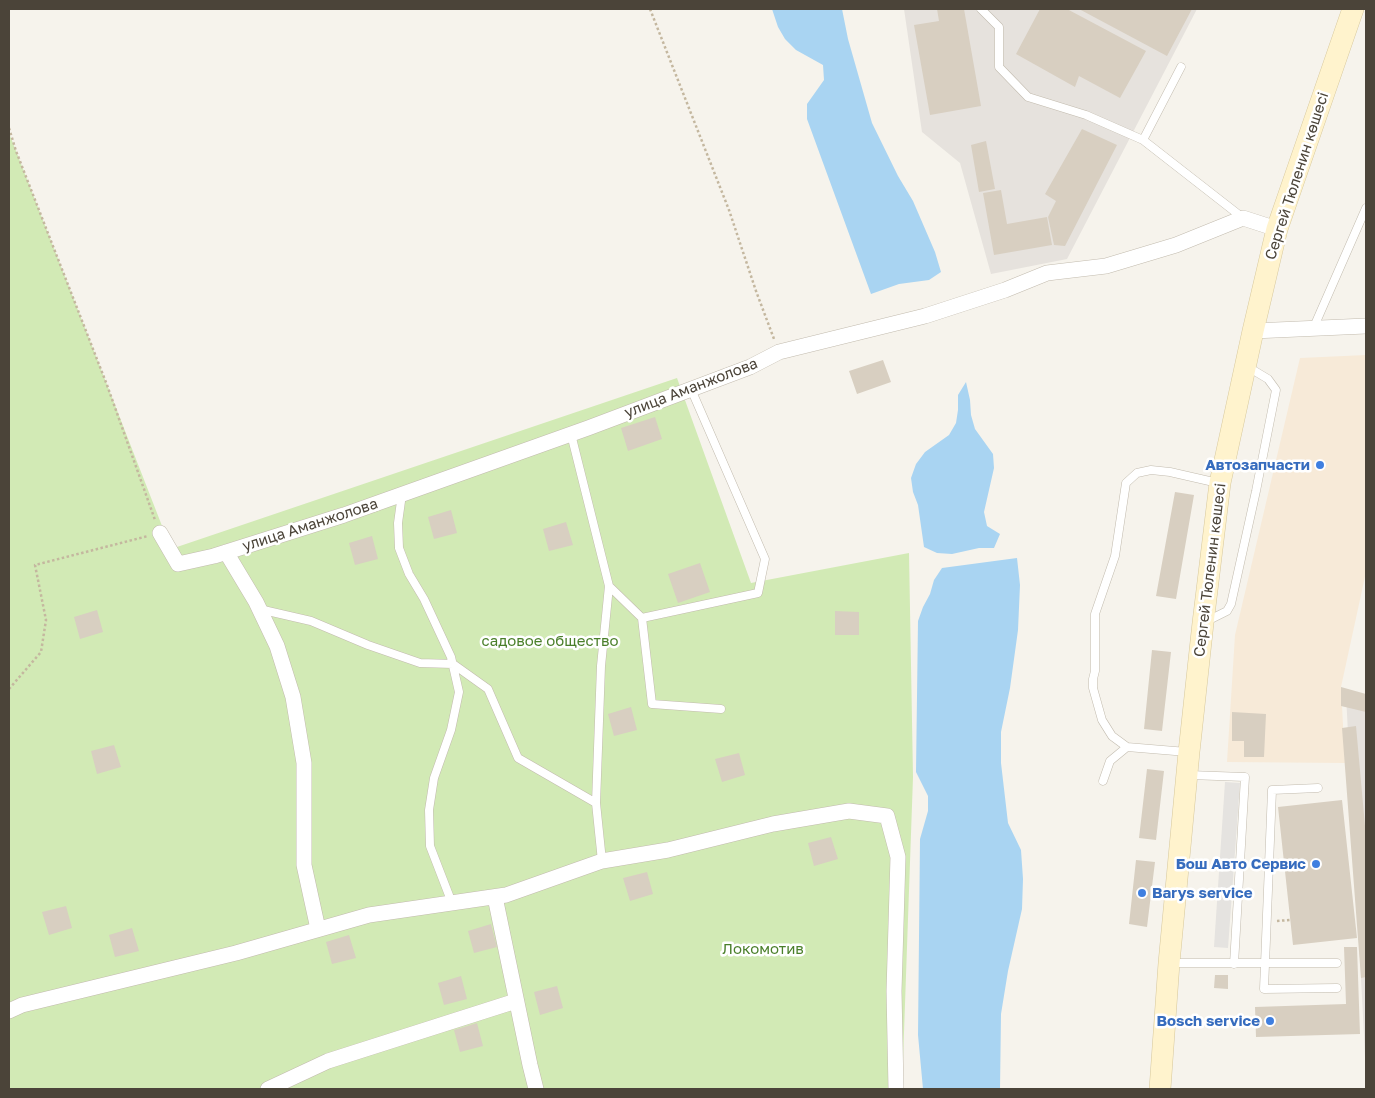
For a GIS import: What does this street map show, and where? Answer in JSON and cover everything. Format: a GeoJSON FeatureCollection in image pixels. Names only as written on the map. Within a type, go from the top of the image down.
{"type":"FeatureCollection","features":[{"type":"Feature","properties":{"kind":"main road","name":"Сергей Тюленин көшесі"},"geometry":{"type":"LineString","coordinates":[[1160,1089],[1169,963],[1187,775],[1220,484],[1277,229],[1353,9]]}},
{"type":"Feature","properties":{"kind":"street","name":"улица Аманжолова"},"geometry":{"type":"LineString","coordinates":[[160,533],[178,564],[226,552],[344,515],[571,434],[750,367],[779,352],[925,316],[1005,290],[1048,273],[1106,266],[1176,245],[1243,218]]}},
{"type":"Feature","properties":{"kind":"street"},"geometry":{"type":"LineString","coordinates":[[1243,218],[1277,229]]}},
{"type":"Feature","properties":{"kind":"street"},"geometry":{"type":"LineString","coordinates":[[1253,331],[1366,326]]}},
{"type":"Feature","properties":{"kind":"street"},"geometry":{"type":"LineString","coordinates":[[226,552],[259,609],[277,646],[293,697],[304,763],[304,865],[318,929]]}},
{"type":"Feature","properties":{"kind":"street"},"geometry":{"type":"LineString","coordinates":[[9,1011],[22,1005],[236,953],[369,915],[506,895],[602,861],[668,850],[773,824],[849,811],[887,816],[898,857],[894,991],[896,1089]]}},
{"type":"Feature","properties":{"kind":"street"},"geometry":{"type":"LineString","coordinates":[[495,897],[536,1089]]}},
{"type":"Feature","properties":{"kind":"street"},"geometry":{"type":"LineString","coordinates":[[268,1089],[328,1061],[516,1001]]}},
{"type":"Feature","properties":{"kind":"lane"},"geometry":{"type":"LineString","coordinates":[[981,9],[999,27],[999,67],[1028,97],[1086,115],[1143,140],[1243,218]]}},
{"type":"Feature","properties":{"kind":"lane"},"geometry":{"type":"LineString","coordinates":[[1143,140],[1181,67]]}},
{"type":"Feature","properties":{"kind":"lane"},"geometry":{"type":"LineString","coordinates":[[1313,329],[1366,208]]}},
{"type":"Feature","properties":{"kind":"lane"},"geometry":{"type":"LineString","coordinates":[[1203,623],[1227,610],[1231,604],[1276,390],[1268,380],[1246,366]]}},
{"type":"Feature","properties":{"kind":"lane"},"geometry":{"type":"LineString","coordinates":[[642,618],[758,593],[765,559],[690,389]]}},
{"type":"Feature","properties":{"kind":"lane"},"geometry":{"type":"LineString","coordinates":[[571,434],[609,586],[601,666],[596,803],[602,861]]}},
{"type":"Feature","properties":{"kind":"lane"},"geometry":{"type":"LineString","coordinates":[[1190,752],[1127,747],[1112,736],[1102,720],[1093,688],[1095,671],[1095,614],[1115,556],[1126,482],[1138,473],[1151,470],[1170,472],[1220,484]]}},
{"type":"Feature","properties":{"kind":"lane"},"geometry":{"type":"LineString","coordinates":[[402,494],[398,523],[399,548],[408,574],[424,599],[453,664],[459,692],[451,730],[434,778],[429,810],[430,846],[452,903]]}},
{"type":"Feature","properties":{"kind":"lane"},"geometry":{"type":"LineString","coordinates":[[609,586],[642,618],[652,704],[721,709]]}},
{"type":"Feature","properties":{"kind":"lane"},"geometry":{"type":"LineString","coordinates":[[259,609],[311,621],[368,645],[420,663],[453,664],[488,689],[518,758],[596,803]]}},
{"type":"Feature","properties":{"kind":"lane"},"geometry":{"type":"LineString","coordinates":[[1103,781],[1110,761],[1127,747]]}},
{"type":"Feature","properties":{"kind":"lane"},"geometry":{"type":"LineString","coordinates":[[1187,775],[1245,777],[1234,964]]}},
{"type":"Feature","properties":{"kind":"lane"},"geometry":{"type":"LineString","coordinates":[[1318,788],[1272,790],[1264,989],[1337,988]]}},
{"type":"Feature","properties":{"kind":"lane"},"geometry":{"type":"LineString","coordinates":[[1169,963],[1337,963]]}},
{"type":"Feature","properties":{"kind":"path"},"geometry":{"type":"LineString","coordinates":[[650,9],[729,210],[779,352]]}},
{"type":"Feature","properties":{"kind":"path"},"geometry":{"type":"LineString","coordinates":[[9,128],[16,151],[107,385],[160,533],[35,565],[46,620],[41,652],[9,689]]}},
{"type":"Feature","properties":{"kind":"shaded area"},"geometry":{"type":"Polygon","coordinates":[[[904,9],[1197,9],[1067,259],[991,274],[960,163],[922,132],[904,9]]]}},
{"type":"Feature","properties":{"kind":"shaded area","name":"Автозапчасти"},"geometry":{"type":"Polygon","coordinates":[[[1366,355],[1366,572],[1341,687],[1345,763],[1227,762],[1235,635],[1300,358],[1366,355]]]}},
{"type":"Feature","properties":{"kind":"shaded area"},"geometry":{"type":"Polygon","coordinates":[[[1346,695],[1366,700],[1366,1080],[1364,1035],[1346,695]]]}},
{"type":"Feature","properties":{"kind":"shaded area"},"geometry":{"type":"Polygon","coordinates":[[[1225,782],[1240,783],[1228,948],[1214,947],[1225,782]]]}},
{"type":"Feature","properties":{"kind":"green space","name":"садовое общество"},"geometry":{"type":"Polygon","coordinates":[[[9,133],[171,549],[677,378],[751,583],[909,553],[913,777],[902,1089],[9,1089],[9,133]]]}},
{"type":"Feature","properties":{"kind":"water"},"geometry":{"type":"Polygon","coordinates":[[[772,9],[842,9],[848,39],[872,123],[898,176],[913,201],[935,252],[941,272],[929,280],[899,284],[871,294],[807,119],[807,104],[824,80],[823,65],[796,50],[785,39],[778,27],[772,9]]]}},
{"type":"Feature","properties":{"kind":"water"},"geometry":{"type":"Polygon","coordinates":[[[966,382],[975,429],[993,454],[994,468],[984,512],[987,526],[1000,534],[994,548],[979,548],[952,554],[937,553],[924,547],[918,505],[913,492],[911,478],[916,464],[925,452],[949,435],[956,423],[958,395],[966,382]]]}},
{"type":"Feature","properties":{"kind":"water"},"geometry":{"type":"Polygon","coordinates":[[[1017,558],[1020,585],[1018,630],[1010,688],[1001,732],[1001,763],[1008,823],[1021,850],[1023,879],[1022,909],[1008,971],[1001,1014],[1000,1089],[923,1089],[918,1035],[920,839],[928,811],[928,796],[916,772],[918,621],[934,580],[942,568],[1017,558]]]}},
{"type":"Feature","properties":{"kind":"building"},"geometry":{"type":"Polygon","coordinates":[[[937,9],[964,9],[981,106],[930,115],[914,25],[939,21],[937,9]]]}},
{"type":"Feature","properties":{"kind":"building"},"geometry":{"type":"Polygon","coordinates":[[[1040,9],[1067,9],[1146,51],[1120,98],[1079,76],[1075,87],[1016,54],[1040,9]]]}},
{"type":"Feature","properties":{"kind":"building"},"geometry":{"type":"Polygon","coordinates":[[[1079,9],[1192,9],[1167,56],[1079,9]]]}},
{"type":"Feature","properties":{"kind":"building"},"geometry":{"type":"Polygon","coordinates":[[[1082,129],[1117,145],[1065,246],[1054,245],[1048,217],[1056,201],[1045,194],[1082,129]]]}},
{"type":"Feature","properties":{"kind":"building"},"geometry":{"type":"Polygon","coordinates":[[[986,141],[995,189],[979,192],[971,145],[986,141]]]}},
{"type":"Feature","properties":{"kind":"building"},"geometry":{"type":"Polygon","coordinates":[[[1001,190],[1007,224],[1047,217],[1052,245],[994,255],[983,193],[1001,190]]]}},
{"type":"Feature","properties":{"kind":"building"},"geometry":{"type":"Polygon","coordinates":[[[883,360],[891,382],[857,394],[849,371],[883,360]]]}},
{"type":"Feature","properties":{"kind":"building"},"geometry":{"type":"Polygon","coordinates":[[[655,417],[662,439],[628,451],[621,428],[655,417]]]}},
{"type":"Feature","properties":{"kind":"building"},"geometry":{"type":"Polygon","coordinates":[[[1175,492],[1194,495],[1176,599],[1156,596],[1175,492]]]}},
{"type":"Feature","properties":{"kind":"building"},"geometry":{"type":"Polygon","coordinates":[[[451,510],[457,533],[434,539],[428,517],[451,510]]]}},
{"type":"Feature","properties":{"kind":"building"},"geometry":{"type":"Polygon","coordinates":[[[566,522],[573,545],[549,551],[543,529],[566,522]]]}},
{"type":"Feature","properties":{"kind":"building"},"geometry":{"type":"Polygon","coordinates":[[[372,536],[378,559],[355,565],[349,543],[372,536]]]}},
{"type":"Feature","properties":{"kind":"building"},"geometry":{"type":"Polygon","coordinates":[[[700,563],[710,592],[678,603],[668,574],[700,563]]]}},
{"type":"Feature","properties":{"kind":"building"},"geometry":{"type":"Polygon","coordinates":[[[97,610],[103,632],[80,639],[74,617],[97,610]]]}},
{"type":"Feature","properties":{"kind":"building"},"geometry":{"type":"Polygon","coordinates":[[[835,611],[859,612],[859,635],[835,635],[835,611]]]}},
{"type":"Feature","properties":{"kind":"building"},"geometry":{"type":"Polygon","coordinates":[[[1152,650],[1171,652],[1162,731],[1144,729],[1152,650]]]}},
{"type":"Feature","properties":{"kind":"building"},"geometry":{"type":"Polygon","coordinates":[[[1341,687],[1366,694],[1366,712],[1341,706],[1341,687]]]}},
{"type":"Feature","properties":{"kind":"building"},"geometry":{"type":"Polygon","coordinates":[[[631,707],[637,730],[614,736],[608,714],[631,707]]]}},
{"type":"Feature","properties":{"kind":"building"},"geometry":{"type":"Polygon","coordinates":[[[1232,712],[1266,714],[1264,757],[1244,757],[1244,741],[1232,741],[1232,712]]]}},
{"type":"Feature","properties":{"kind":"building"},"geometry":{"type":"Polygon","coordinates":[[[1356,726],[1366,837],[1366,977],[1361,978],[1342,728],[1356,726]]]}},
{"type":"Feature","properties":{"kind":"building"},"geometry":{"type":"Polygon","coordinates":[[[114,745],[121,767],[97,774],[91,751],[114,745]]]}},
{"type":"Feature","properties":{"kind":"building"},"geometry":{"type":"Polygon","coordinates":[[[739,753],[745,775],[722,782],[715,759],[739,753]]]}},
{"type":"Feature","properties":{"kind":"building"},"geometry":{"type":"Polygon","coordinates":[[[1147,769],[1164,771],[1156,840],[1139,838],[1147,769]]]}},
{"type":"Feature","properties":{"kind":"building","name":"Бош Авто Сервис"},"geometry":{"type":"Polygon","coordinates":[[[1342,800],[1357,938],[1293,945],[1278,807],[1342,800]]]}},
{"type":"Feature","properties":{"kind":"building"},"geometry":{"type":"Polygon","coordinates":[[[831,837],[838,859],[814,866],[808,843],[831,837]]]}},
{"type":"Feature","properties":{"kind":"building","name":"Barys service"},"geometry":{"type":"Polygon","coordinates":[[[1136,860],[1155,862],[1147,927],[1129,924],[1136,860]]]}},
{"type":"Feature","properties":{"kind":"building"},"geometry":{"type":"Polygon","coordinates":[[[647,872],[653,894],[630,901],[623,878],[647,872]]]}},
{"type":"Feature","properties":{"kind":"building"},"geometry":{"type":"Polygon","coordinates":[[[66,906],[72,928],[49,935],[42,912],[66,906]]]}},
{"type":"Feature","properties":{"kind":"building"},"geometry":{"type":"Polygon","coordinates":[[[491,924],[497,947],[474,953],[468,931],[491,924]]]}},
{"type":"Feature","properties":{"kind":"building"},"geometry":{"type":"Polygon","coordinates":[[[132,928],[139,951],[115,957],[109,935],[132,928]]]}},
{"type":"Feature","properties":{"kind":"building"},"geometry":{"type":"Polygon","coordinates":[[[349,935],[356,958],[332,964],[326,942],[349,935]]]}},
{"type":"Feature","properties":{"kind":"building"},"geometry":{"type":"Polygon","coordinates":[[[1344,947],[1357,947],[1360,1034],[1256,1037],[1255,1007],[1346,1004],[1344,947]]]}},
{"type":"Feature","properties":{"kind":"building"},"geometry":{"type":"Polygon","coordinates":[[[1215,975],[1228,975],[1228,989],[1214,988],[1215,975]]]}},
{"type":"Feature","properties":{"kind":"building"},"geometry":{"type":"Polygon","coordinates":[[[461,976],[467,999],[444,1005],[438,983],[461,976]]]}},
{"type":"Feature","properties":{"kind":"building"},"geometry":{"type":"Polygon","coordinates":[[[557,986],[563,1008],[540,1015],[534,992],[557,986]]]}},
{"type":"Feature","properties":{"kind":"building"},"geometry":{"type":"Polygon","coordinates":[[[477,1023],[483,1046],[460,1052],[454,1030],[477,1023]]]}},
{"type":"Feature","properties":{"kind":"place","name":"Автозапчасти"},"geometry":{"type":"Point","coordinates":[1320,465]}},
{"type":"Feature","properties":{"kind":"place","name":"Бош Авто Сервис"},"geometry":{"type":"Point","coordinates":[1316,864]}},
{"type":"Feature","properties":{"kind":"place","name":"Barys service"},"geometry":{"type":"Point","coordinates":[1142,893]}},
{"type":"Feature","properties":{"kind":"place","name":"Bosch service"},"geometry":{"type":"Point","coordinates":[1270,1021]}},
{"type":"Feature","properties":{"kind":"park label","name":"Локомотив"},"geometry":{"type":"Point","coordinates":[763,949]}}]}
